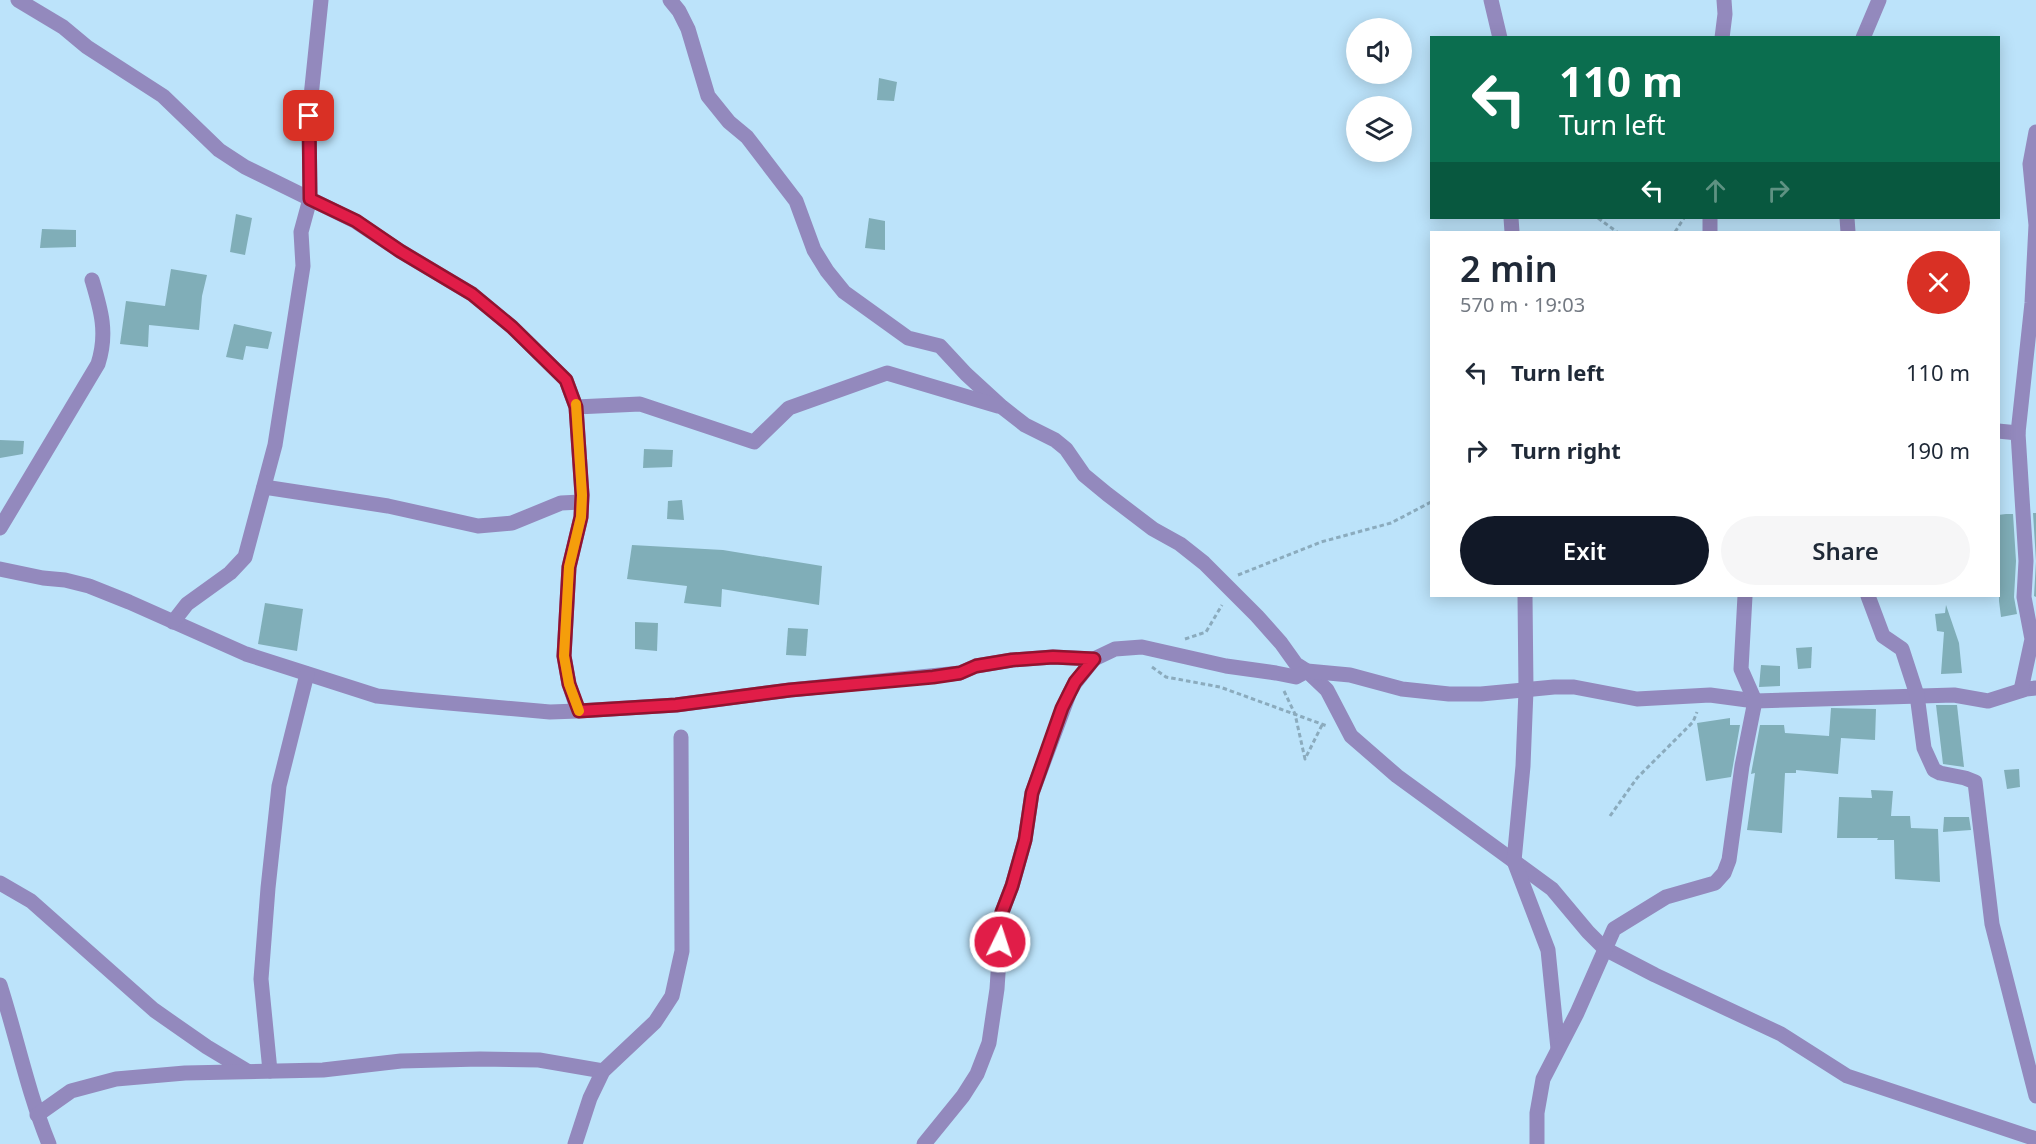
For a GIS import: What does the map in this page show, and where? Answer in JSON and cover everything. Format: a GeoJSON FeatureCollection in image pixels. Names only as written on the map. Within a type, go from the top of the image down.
{"type":"FeatureCollection","features":[{"type":"Feature","properties":{"kind":"street"},"geometry":{"type":"LineString","coordinates":[[18,0],[63,27],[87,47],[163,96],[219,150],[245,167],[356,221],[400,251],[472,294],[512,327],[566,380],[576,407],[581,517],[569,567],[564,656],[569,684],[579,711]]}},
{"type":"Feature","properties":{"kind":"street"},"geometry":{"type":"LineString","coordinates":[[173,622],[187,604],[230,573],[245,556],[275,445],[303,266],[301,232],[310,199],[309,116],[321,0]]}},
{"type":"Feature","properties":{"kind":"street"},"geometry":{"type":"LineString","coordinates":[[670,0],[679,11],[688,29],[708,96],[729,122],[747,137],[796,201],[814,250],[827,272],[843,291],[908,338],[940,346],[1002,407],[1025,425],[1055,440],[1065,449],[1084,475],[1107,494],[1153,529],[1180,544],[1204,563],[1263,623],[1296,664],[1328,690],[1351,736],[1397,776],[1552,889],[1605,949],[1781,1034],[1847,1076],[2036,1139]]}},
{"type":"Feature","properties":{"kind":"street"},"geometry":{"type":"LineString","coordinates":[[1491,0],[1500,36]]}},
{"type":"Feature","properties":{"kind":"street"},"geometry":{"type":"LineString","coordinates":[[1722,36],[1724,0]]}},
{"type":"Feature","properties":{"kind":"street"},"geometry":{"type":"LineString","coordinates":[[1864,36],[1879,0]]}},
{"type":"Feature","properties":{"kind":"street"},"geometry":{"type":"LineString","coordinates":[[924,1144],[968,1089],[977,1074],[989,1043],[997,989],[1002,912],[1025,840],[1032,793],[1065,701],[1075,682],[1094,659],[1115,649],[1142,647],[1226,666],[1276,674],[1296,676],[1307,671],[1350,675],[1402,689],[1449,694],[1574,687],[1637,699],[1703,696],[1755,701],[1954,695],[1988,701],[2029,689],[2032,639],[2024,597],[2026,561],[2018,433],[2032,303],[2036,225],[2030,165],[2036,132]]}},
{"type":"Feature","properties":{"kind":"street"},"geometry":{"type":"LineString","coordinates":[[0,528],[98,364],[104,332],[92,280]]}},
{"type":"Feature","properties":{"kind":"street"},"geometry":{"type":"LineString","coordinates":[[576,407],[640,404],[754,442],[789,408],[887,373],[1002,407]]}},
{"type":"Feature","properties":{"kind":"street"},"geometry":{"type":"LineString","coordinates":[[2000,432],[2018,433]]}},
{"type":"Feature","properties":{"kind":"street"},"geometry":{"type":"LineString","coordinates":[[264,487],[388,506],[478,526],[512,523],[561,503],[581,502]]}},
{"type":"Feature","properties":{"kind":"street"},"geometry":{"type":"LineString","coordinates":[[0,569],[89,586],[246,654],[377,696],[519,710],[550,712],[676,705],[790,690],[942,676],[960,673],[976,666],[1012,660],[1053,657],[1094,659]]}},
{"type":"Feature","properties":{"kind":"street"},"geometry":{"type":"LineString","coordinates":[[1525,597],[1526,690],[1523,766],[1514,861],[1548,950],[1558,1049]]}},
{"type":"Feature","properties":{"kind":"street"},"geometry":{"type":"LineString","coordinates":[[1537,1144],[1537,1113],[1543,1079],[1577,1013],[1614,929],[1666,897],[1715,883],[1724,873],[1733,842],[1742,766],[1755,701],[1741,669],[1745,597]]}},
{"type":"Feature","properties":{"kind":"street"},"geometry":{"type":"LineString","coordinates":[[1869,597],[1883,636],[1902,649],[1917,695],[1924,748],[1934,770],[1975,783],[1992,924],[2036,1096]]}},
{"type":"Feature","properties":{"kind":"street"},"geometry":{"type":"LineString","coordinates":[[270,1071],[261,979],[268,888],[279,786],[307,674]]}},
{"type":"Feature","properties":{"kind":"street"},"geometry":{"type":"LineString","coordinates":[[574,1144],[590,1098],[603,1071],[655,1022],[672,996],[682,951],[681,737]]}},
{"type":"Feature","properties":{"kind":"street"},"geometry":{"type":"LineString","coordinates":[[0,883],[31,901],[154,1010],[207,1047],[249,1072]]}},
{"type":"Feature","properties":{"kind":"street"},"geometry":{"type":"LineString","coordinates":[[0,986],[18,1042],[37,1115],[49,1144]]}},
{"type":"Feature","properties":{"kind":"street"},"geometry":{"type":"LineString","coordinates":[[37,1115],[71,1091],[116,1079],[185,1073],[323,1070],[401,1061],[480,1059],[539,1060],[603,1071]]}},
{"type":"Feature","properties":{"kind":"path"},"geometry":{"type":"LineString","coordinates":[[1599,219],[1616,231]]}},
{"type":"Feature","properties":{"kind":"path"},"geometry":{"type":"LineString","coordinates":[[1175,642],[1206,632],[1224,603],[1221,581],[1322,542],[1391,523],[1430,503]]}},
{"type":"Feature","properties":{"kind":"path"},"geometry":{"type":"LineString","coordinates":[[1276,674],[1295,714],[1305,759],[1333,701]]}},
{"type":"Feature","properties":{"kind":"path"},"geometry":{"type":"LineString","coordinates":[[1220,687],[1351,736]]}},
{"type":"Feature","properties":{"kind":"path"},"geometry":{"type":"LineString","coordinates":[[1610,816],[1637,778],[1693,722],[1703,696]]}},
{"type":"Feature","properties":{"kind":"building"},"geometry":{"type":"Polygon","coordinates":[[[879,78],[897,82],[894,101],[877,100],[879,78]]]}},
{"type":"Feature","properties":{"kind":"building"},"geometry":{"type":"Polygon","coordinates":[[[236,214],[252,218],[245,255],[230,252],[236,214]]]}},
{"type":"Feature","properties":{"kind":"building"},"geometry":{"type":"Polygon","coordinates":[[[869,218],[885,221],[885,250],[865,248],[869,218]]]}},
{"type":"Feature","properties":{"kind":"building"},"geometry":{"type":"Polygon","coordinates":[[[42,229],[76,230],[76,247],[40,248],[42,229]]]}},
{"type":"Feature","properties":{"kind":"building"},"geometry":{"type":"Polygon","coordinates":[[[171,269],[207,275],[202,296],[199,330],[149,325],[148,347],[120,344],[126,301],[165,306],[171,269]]]}},
{"type":"Feature","properties":{"kind":"building"},"geometry":{"type":"Polygon","coordinates":[[[234,324],[272,332],[268,349],[246,346],[243,360],[226,357],[234,324]]]}},
{"type":"Feature","properties":{"kind":"building"},"geometry":{"type":"Polygon","coordinates":[[[0,440],[24,441],[23,454],[0,458],[0,440]]]}},
{"type":"Feature","properties":{"kind":"building"},"geometry":{"type":"Polygon","coordinates":[[[644,449],[673,450],[672,467],[643,468],[644,449]]]}},
{"type":"Feature","properties":{"kind":"building"},"geometry":{"type":"Polygon","coordinates":[[[682,500],[684,520],[667,519],[668,501],[682,500]]]}},
{"type":"Feature","properties":{"kind":"building"},"geometry":{"type":"Polygon","coordinates":[[[2033,513],[2036,513],[2036,561],[2033,513]]]}},
{"type":"Feature","properties":{"kind":"building"},"geometry":{"type":"Polygon","coordinates":[[[2013,514],[2016,561],[2014,597],[2017,614],[2001,617],[1999,597],[2000,515],[2013,514]]]}},
{"type":"Feature","properties":{"kind":"building"},"geometry":{"type":"Polygon","coordinates":[[[632,545],[723,550],[822,566],[819,605],[722,589],[721,607],[684,603],[687,586],[627,579],[632,545]]]}},
{"type":"Feature","properties":{"kind":"building"},"geometry":{"type":"Polygon","coordinates":[[[2036,561],[2036,597],[2034,596],[2036,561]]]}},
{"type":"Feature","properties":{"kind":"building"},"geometry":{"type":"Polygon","coordinates":[[[265,603],[303,609],[297,651],[258,644],[265,603]]]}},
{"type":"Feature","properties":{"kind":"building"},"geometry":{"type":"Polygon","coordinates":[[[1946,605],[1959,643],[1962,673],[1941,674],[1944,632],[1937,631],[1935,614],[1945,613],[1946,605]]]}},
{"type":"Feature","properties":{"kind":"building"},"geometry":{"type":"Polygon","coordinates":[[[635,622],[658,623],[657,651],[635,649],[635,622]]]}},
{"type":"Feature","properties":{"kind":"building"},"geometry":{"type":"Polygon","coordinates":[[[788,628],[808,629],[806,656],[786,655],[788,628]]]}},
{"type":"Feature","properties":{"kind":"building"},"geometry":{"type":"Polygon","coordinates":[[[1812,647],[1811,668],[1798,669],[1796,648],[1812,647]]]}},
{"type":"Feature","properties":{"kind":"building"},"geometry":{"type":"Polygon","coordinates":[[[1761,665],[1780,666],[1780,686],[1759,687],[1761,665]]]}},
{"type":"Feature","properties":{"kind":"building"},"geometry":{"type":"Polygon","coordinates":[[[1936,705],[1957,705],[1964,767],[1943,764],[1936,705]]]}},
{"type":"Feature","properties":{"kind":"building"},"geometry":{"type":"Polygon","coordinates":[[[1831,708],[1876,709],[1875,740],[1841,738],[1838,774],[1796,770],[1796,773],[1785,773],[1782,833],[1747,830],[1755,773],[1751,774],[1760,725],[1784,725],[1785,733],[1829,736],[1831,708]]]}},
{"type":"Feature","properties":{"kind":"building"},"geometry":{"type":"Polygon","coordinates":[[[1730,718],[1730,725],[1740,725],[1731,777],[1706,781],[1697,723],[1730,718]]]}},
{"type":"Feature","properties":{"kind":"building"},"geometry":{"type":"Polygon","coordinates":[[[2019,769],[2020,787],[2007,789],[2004,770],[2019,769]]]}},
{"type":"Feature","properties":{"kind":"building"},"geometry":{"type":"Polygon","coordinates":[[[1871,790],[1893,791],[1891,816],[1910,816],[1911,828],[1938,829],[1940,882],[1895,879],[1894,840],[1837,838],[1839,797],[1872,798],[1871,790]]]}},
{"type":"Feature","properties":{"kind":"building"},"geometry":{"type":"Polygon","coordinates":[[[1944,817],[1969,817],[1971,830],[1943,832],[1944,817]]]}},
{"type":"Feature","properties":{"kind":"slow traffic"},"geometry":{"type":"LineString","coordinates":[[576,404],[582,495],[581,517],[569,567],[564,656],[569,684],[579,711]]}},
{"type":"Feature","properties":{"kind":"route"},"geometry":{"type":"LineString","coordinates":[[309,116],[310,199],[356,221],[400,251],[472,294],[512,327],[546,360],[566,380],[572,392],[576,407],[582,495],[581,517],[569,567],[564,656],[569,684],[579,711],[676,705],[790,690],[933,677],[1012,660],[1053,657],[1094,659],[1068,694],[1032,793],[1025,840],[1002,912],[1000,942]]}}]}
